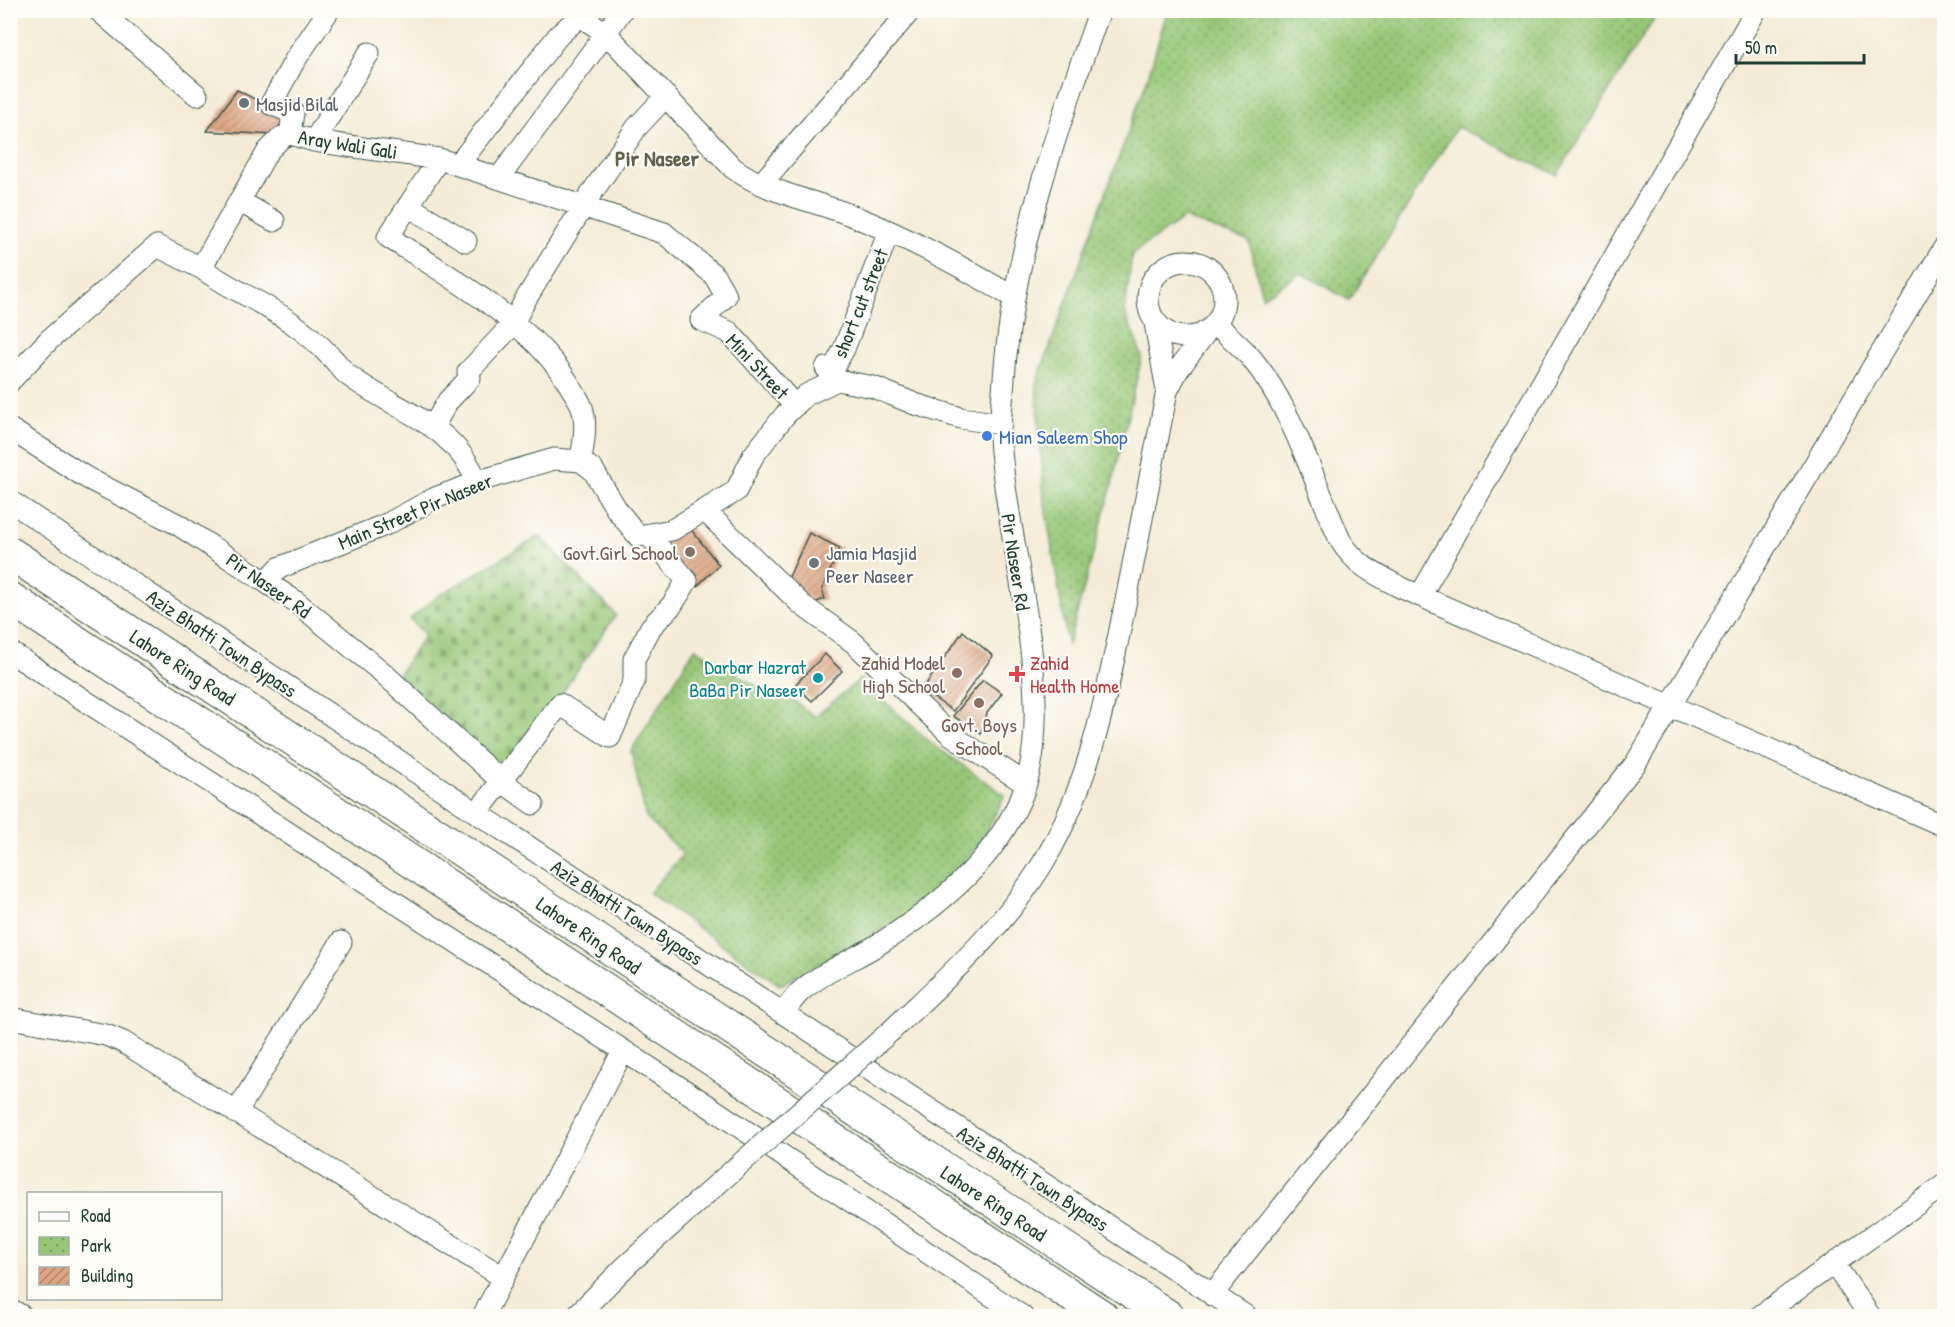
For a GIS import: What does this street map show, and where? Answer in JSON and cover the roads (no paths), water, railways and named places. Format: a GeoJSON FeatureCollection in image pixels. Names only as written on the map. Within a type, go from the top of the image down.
{"type":"FeatureCollection","features":[{"type":"Feature","properties":{"kind":"highway","name":"Lahore Ring Road"},"geometry":{"type":"LineString","coordinates":[[10,553],[1167,1317]]}},
{"type":"Feature","properties":{"kind":"highway","name":"Lahore Ring Road"},"geometry":{"type":"LineString","coordinates":[[10,598],[1102,1317]]}},
{"type":"Feature","properties":{"kind":"street"},"geometry":{"type":"LineString","coordinates":[[98,10],[197,95]]}},
{"type":"Feature","properties":{"kind":"street"},"geometry":{"type":"LineString","coordinates":[[290,134],[293,113],[271,104],[295,60],[329,10]]}},
{"type":"Feature","properties":{"kind":"street"},"geometry":{"type":"LineString","coordinates":[[499,178],[622,10]]}},
{"type":"Feature","properties":{"kind":"street"},"geometry":{"type":"LineString","coordinates":[[760,184],[911,10]]}},
{"type":"Feature","properties":{"kind":"street"},"geometry":{"type":"LineString","coordinates":[[1420,596],[1756,10]]}},
{"type":"Feature","properties":{"kind":"street","name":"Pir Naseer Rd"},"geometry":{"type":"LineString","coordinates":[[783,1013],[801,991],[929,912],[968,875],[994,842],[1020,802],[1034,763],[1034,680],[1007,504],[1001,424],[1013,297],[1028,228],[1097,12]]}},
{"type":"Feature","properties":{"kind":"street"},"geometry":{"type":"LineString","coordinates":[[1001,424],[962,418],[915,404],[873,387],[837,380],[806,395],[795,406],[753,456],[736,491],[672,530],[638,536],[616,510],[593,470],[581,461],[585,430],[583,409],[565,375],[513,324],[441,269],[388,237],[408,206],[558,36],[571,16],[580,15],[606,33],[733,168],[751,182],[889,231],[951,260],[1013,297]]}},
{"type":"Feature","properties":{"kind":"street"},"geometry":{"type":"LineString","coordinates":[[314,141],[369,53]]}},
{"type":"Feature","properties":{"kind":"street"},"geometry":{"type":"LineString","coordinates":[[434,425],[448,401],[470,378],[468,372],[513,324],[524,302],[637,127],[666,96]]}},
{"type":"Feature","properties":{"kind":"street","name":"Aray Wali Gali"},"geometry":{"type":"LineString","coordinates":[[201,268],[268,151],[282,137],[290,134],[314,141],[449,162],[664,233]]}},
{"type":"Feature","properties":{"kind":"street"},"geometry":{"type":"LineString","coordinates":[[238,201],[274,221]]}},
{"type":"Feature","properties":{"kind":"street"},"geometry":{"type":"LineString","coordinates":[[408,206],[466,241]]}},
{"type":"Feature","properties":{"kind":"street","name":"short cut street"},"geometry":{"type":"LineString","coordinates":[[826,368],[834,367],[844,349],[889,231]]}},
{"type":"Feature","properties":{"kind":"street","name":"Mini Street"},"geometry":{"type":"LineString","coordinates":[[664,233],[714,275],[726,296],[701,320],[729,332],[795,406]]}},
{"type":"Feature","properties":{"kind":"street"},"geometry":{"type":"LineString","coordinates":[[10,381],[49,340],[157,246],[201,268],[230,288],[294,324],[329,354],[348,375],[412,416],[434,425],[455,443],[470,464],[477,482]]}},
{"type":"Feature","properties":{"kind":"street"},"geometry":{"type":"LineString","coordinates":[[1212,1295],[1636,763],[1944,248]]}},
{"type":"Feature","properties":{"kind":"street"},"geometry":{"type":"LineString","coordinates":[[576,1317],[627,1265],[892,1030],[981,944],[1010,910],[1037,872],[1075,796],[1108,686],[1167,391],[1178,370],[1211,328],[1224,302],[1221,283],[1209,269],[1186,261],[1163,268],[1154,277],[1147,300],[1149,312],[1155,323],[1163,331],[1184,338],[1211,328],[1234,340],[1264,375],[1289,421],[1340,540],[1351,556],[1367,569],[1420,596],[1944,826]]}},
{"type":"Feature","properties":{"kind":"street"},"geometry":{"type":"LineString","coordinates":[[1155,323],[1167,391]]}},
{"type":"Feature","properties":{"kind":"street","name":"Pir Naseer Rd"},"geometry":{"type":"LineString","coordinates":[[10,429],[87,478],[177,524],[295,601],[382,672],[500,780],[533,804]]}},
{"type":"Feature","properties":{"kind":"street","name":"Main Street Pir Naseer"},"geometry":{"type":"LineString","coordinates":[[267,581],[279,568],[387,524],[435,498],[477,482],[554,459],[581,461]]}},
{"type":"Feature","properties":{"kind":"street","name":"Aziz Bhatti Town Bypass"},"geometry":{"type":"LineString","coordinates":[[10,501],[477,813],[1246,1317]]}},
{"type":"Feature","properties":{"kind":"street"},"geometry":{"type":"LineString","coordinates":[[704,510],[802,605],[853,642],[950,734],[1026,784]]}},
{"type":"Feature","properties":{"kind":"street"},"geometry":{"type":"LineString","coordinates":[[477,813],[560,704],[610,737],[634,681],[634,659],[651,627],[677,599],[687,581],[649,535]]}},
{"type":"Feature","properties":{"kind":"street"},"geometry":{"type":"LineString","coordinates":[[10,652],[623,1051],[1022,1317]]}},
{"type":"Feature","properties":{"kind":"street"},"geometry":{"type":"LineString","coordinates":[[236,1113],[341,942]]}},
{"type":"Feature","properties":{"kind":"street"},"geometry":{"type":"LineString","coordinates":[[10,1018],[106,1035],[123,1042],[503,1277]]}},
{"type":"Feature","properties":{"kind":"street"},"geometry":{"type":"LineString","coordinates":[[483,1317],[623,1051]]}},
{"type":"Feature","properties":{"kind":"street"},"geometry":{"type":"LineString","coordinates":[[1760,1317],[1944,1185]]}},
{"type":"Feature","properties":{"kind":"street"},"geometry":{"type":"LineString","coordinates":[[1834,1264],[1870,1317]]}},
{"type":"Feature","properties":{"kind":"street"},"geometry":{"type":"LineString","coordinates":[[10,1309],[22,1317]]}},
{"type":"Feature","properties":{"kind":"place","name":"Masjid Bilal"},"geometry":{"type":"Point","coordinates":[244,103]}},
{"type":"Feature","properties":{"kind":"place","name":"Mian Saleem Shop"},"geometry":{"type":"Point","coordinates":[987,436]}},
{"type":"Feature","properties":{"kind":"place","name":"Govt.Girl School"},"geometry":{"type":"Point","coordinates":[690,552]}},
{"type":"Feature","properties":{"kind":"place","name":"Jamia Masjid Peer Naseer"},"geometry":{"type":"Point","coordinates":[814,563]}},
{"type":"Feature","properties":{"kind":"place","name":"Zahid Model High School"},"geometry":{"type":"Point","coordinates":[957,673]}},
{"type":"Feature","properties":{"kind":"place","name":"Zahid Health Home"},"geometry":{"type":"Point","coordinates":[1017,674]}},
{"type":"Feature","properties":{"kind":"place","name":"Darbar Hazrat BaBa Pir Naseer"},"geometry":{"type":"Point","coordinates":[818,678]}},
{"type":"Feature","properties":{"kind":"place","name":"Govt. Boys School"},"geometry":{"type":"Point","coordinates":[979,703]}},
{"type":"Feature","properties":{"kind":"district","name":"Pir Naseer"},"geometry":{"type":"Point","coordinates":[657,158]}}]}
